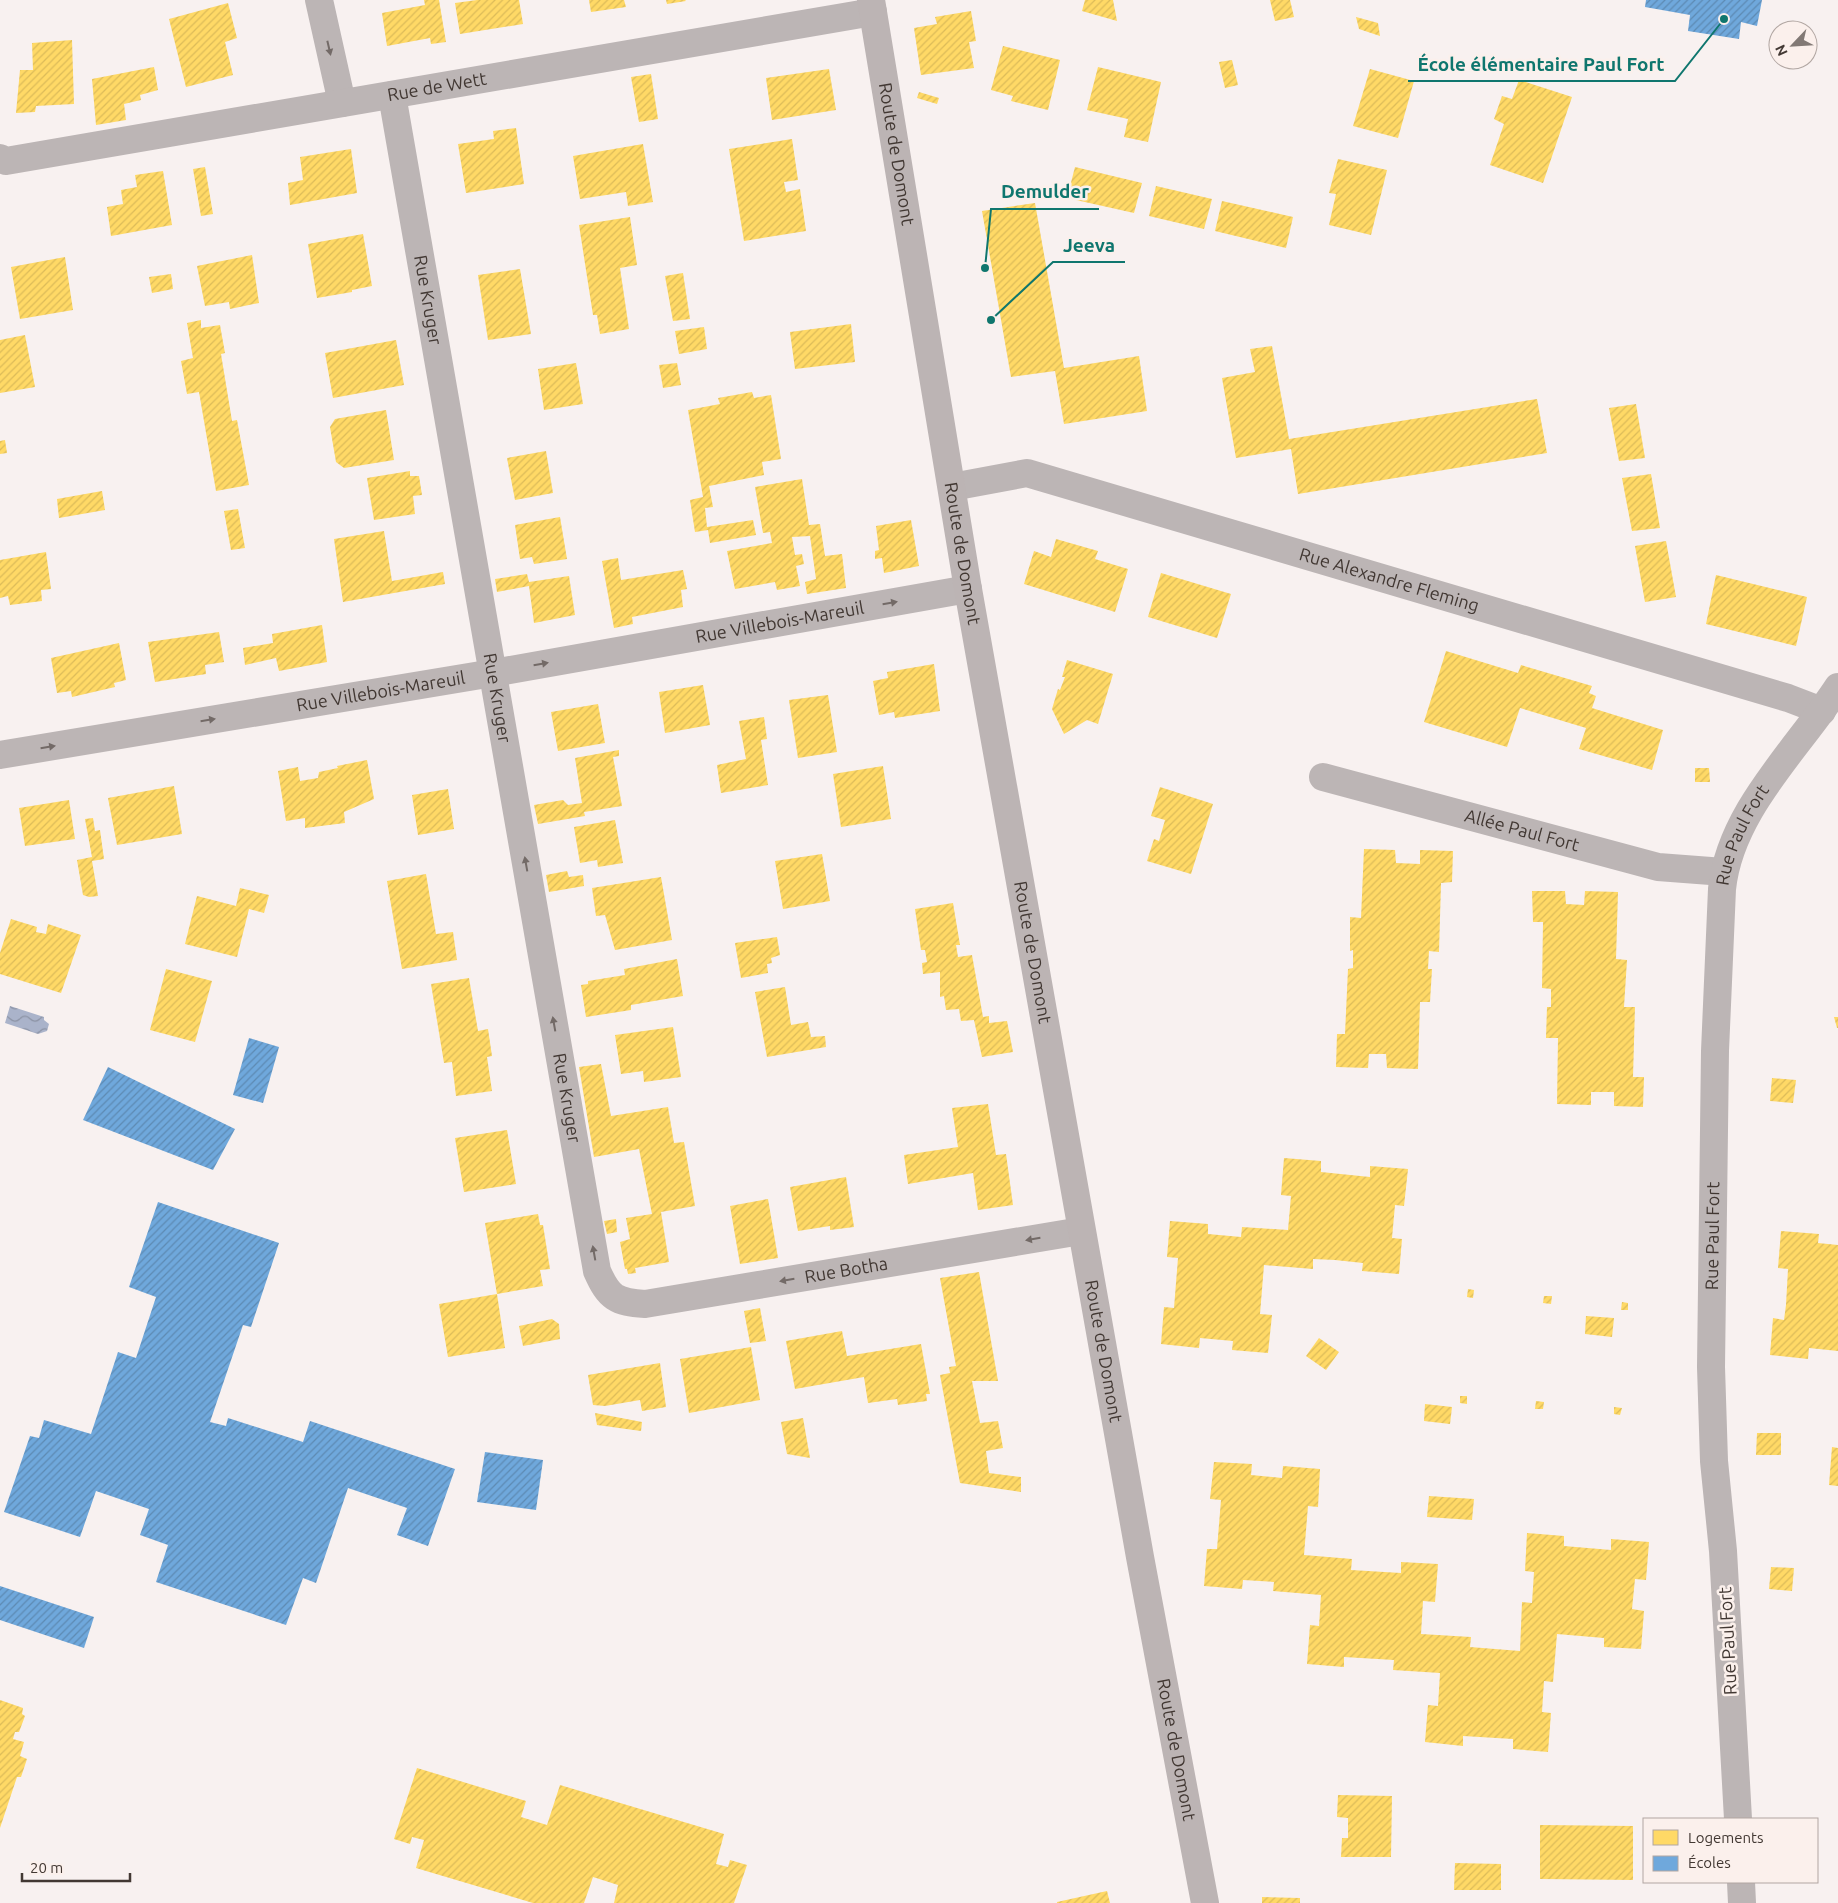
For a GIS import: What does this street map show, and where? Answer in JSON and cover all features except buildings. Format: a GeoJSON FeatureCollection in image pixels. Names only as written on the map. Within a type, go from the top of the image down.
{"type":"FeatureCollection","features":[{"type":"Feature","properties":{"kind":"main road","name":"Route de Domont"},"geometry":{"type":"LineString","coordinates":[[872,6],[968,589],[1081,1230],[1205,1903]]}},
{"type":"Feature","properties":{"kind":"street"},"geometry":{"type":"LineString","coordinates":[[319,0],[342,103]]}},
{"type":"Feature","properties":{"kind":"street","name":"Rue de Wett"},"geometry":{"type":"LineString","coordinates":[[2,164],[342,103],[392,96],[872,6]]}},
{"type":"Feature","properties":{"kind":"street","name":"Rue Kruger"},"geometry":{"type":"LineString","coordinates":[[392,96],[597,1271],[612,1298]]}},
{"type":"Feature","properties":{"kind":"street","name":"Rue Alexandre Fleming"},"geometry":{"type":"LineString","coordinates":[[952,487],[1027,473],[1788,698],[1822,711]]}},
{"type":"Feature","properties":{"kind":"street","name":"Rue Villebois-Mareuil"},"geometry":{"type":"LineString","coordinates":[[0,755],[493,673],[968,589]]}},
{"type":"Feature","properties":{"kind":"street","name":"Rue Paul Fort"},"geometry":{"type":"LineString","coordinates":[[1738,1818],[1723,1552],[1714,1461],[1711,1367],[1716,1023],[1724,872],[1752,804],[1822,711],[1838,686]]}},
{"type":"Feature","properties":{"kind":"street","name":"Allée Paul Fort"},"geometry":{"type":"LineString","coordinates":[[1323,777],[1658,867],[1724,872]]}},
{"type":"Feature","properties":{"kind":"street","name":"Rue Botha"},"geometry":{"type":"LineString","coordinates":[[612,1298],[628,1303],[645,1304],[1081,1230]]}},
{"type":"Feature","properties":{"kind":"street"},"geometry":{"type":"LineString","coordinates":[[1741,1883],[1742,1903]]}},
{"type":"Feature","properties":{"kind":"water"},"geometry":{"type":"Polygon","coordinates":[[[10,1006],[44,1017],[44,1020],[49,1024],[47,1031],[38,1034],[5,1023],[10,1006]]]}},
{"type":"Feature","properties":{"kind":"place","name":"École élémentaire Paul Fort"},"geometry":{"type":"Point","coordinates":[1724,19]}},
{"type":"Feature","properties":{"kind":"place","name":"Demulder"},"geometry":{"type":"Point","coordinates":[985,268]}},
{"type":"Feature","properties":{"kind":"place","name":"Jeeva"},"geometry":{"type":"Point","coordinates":[991,320]}}]}
